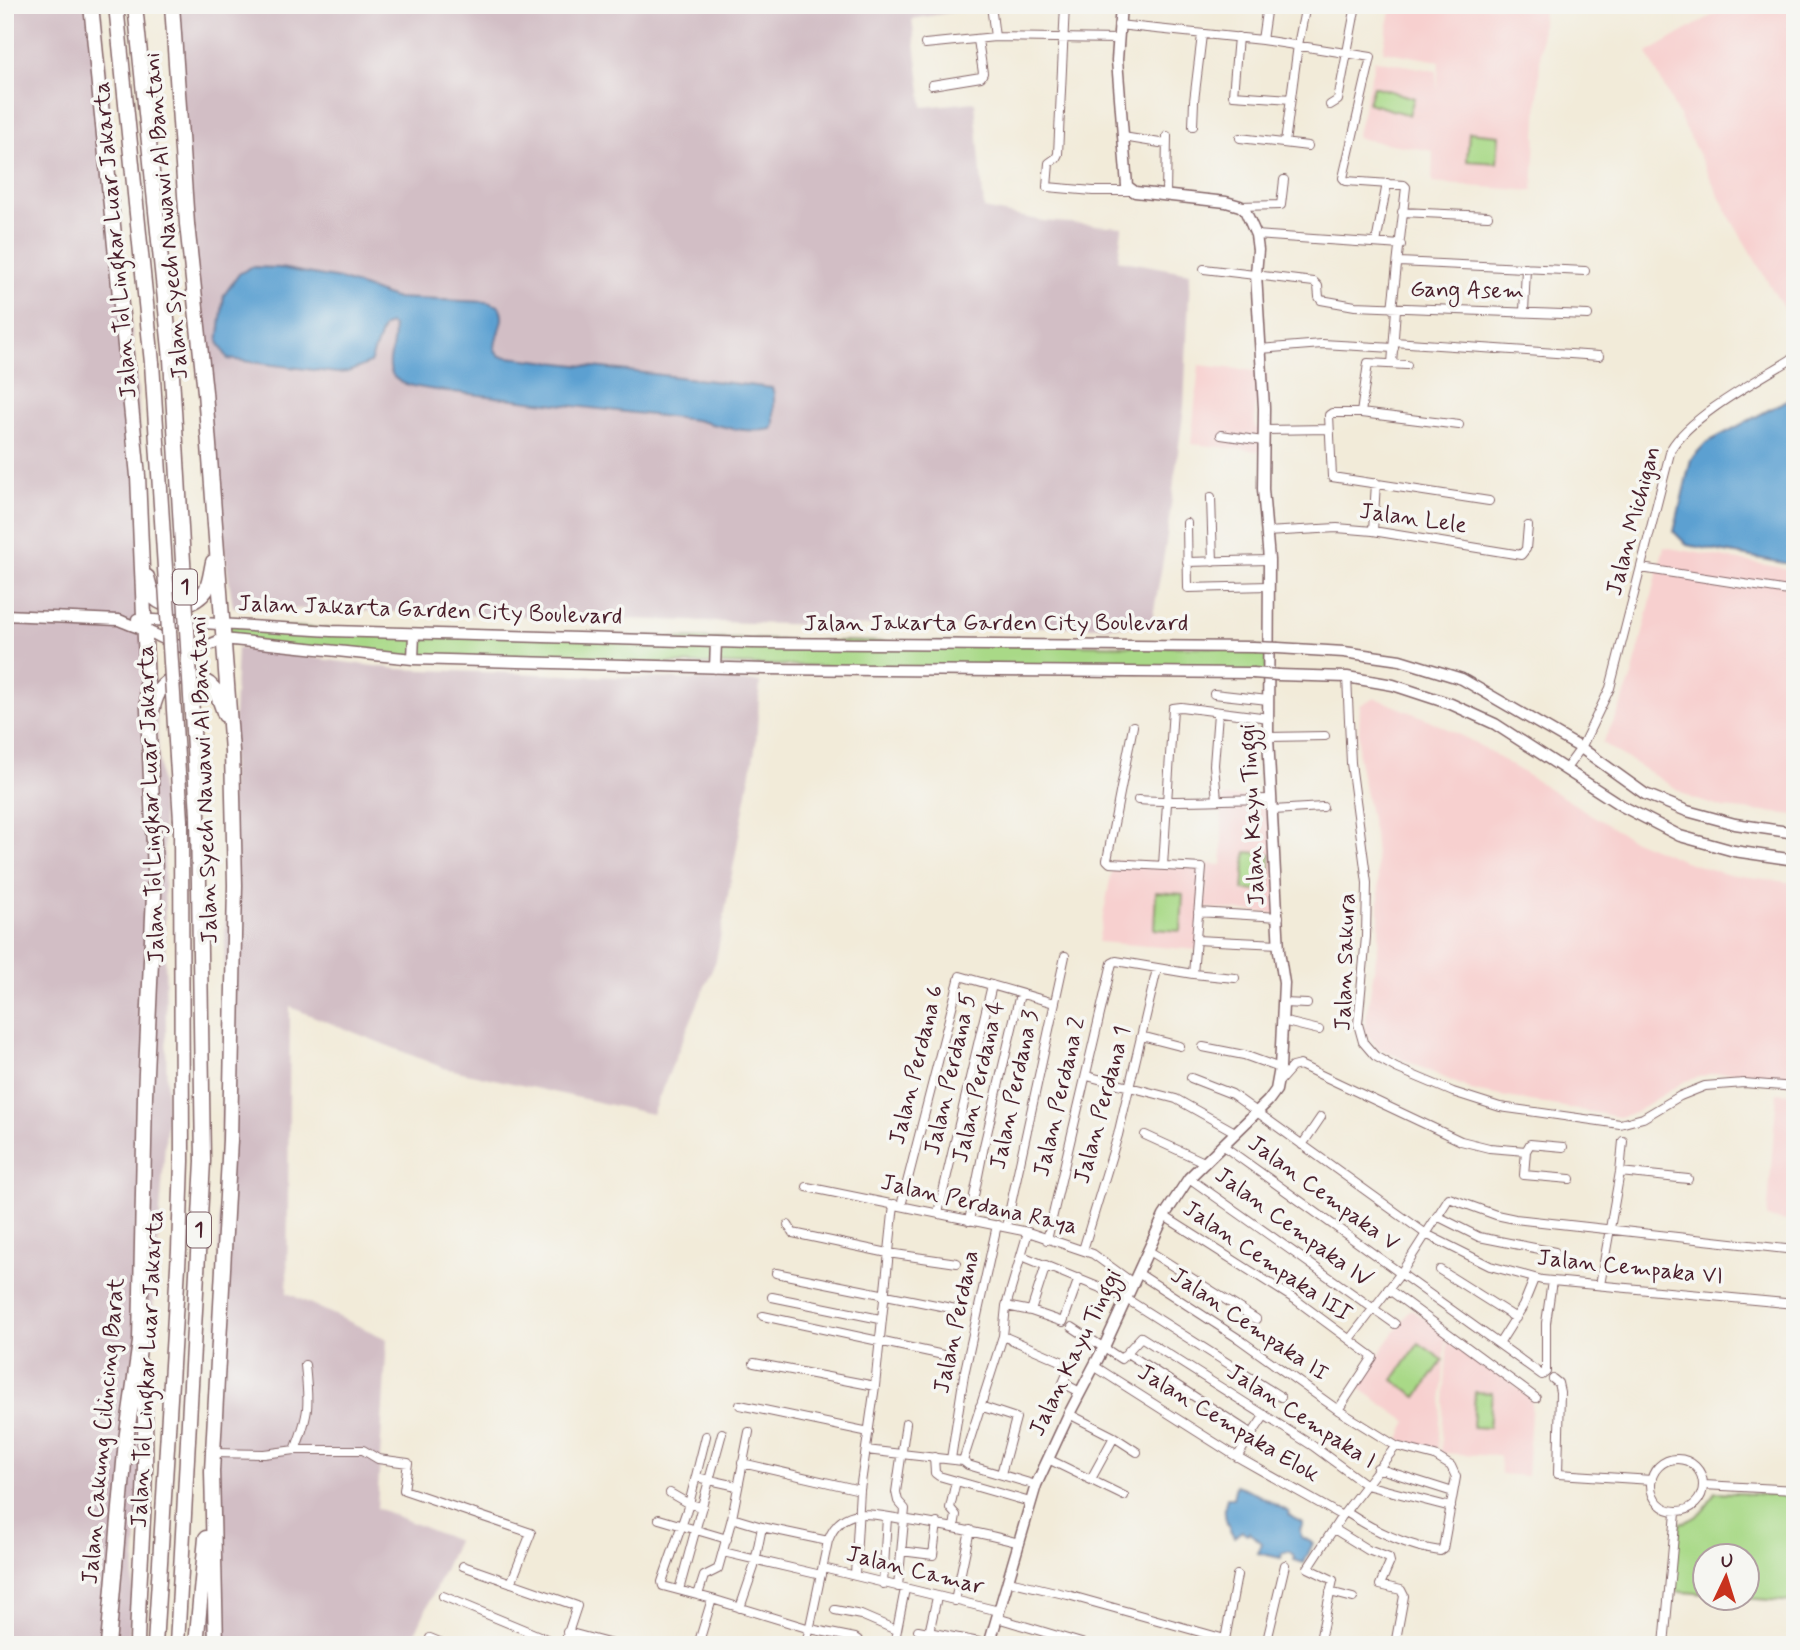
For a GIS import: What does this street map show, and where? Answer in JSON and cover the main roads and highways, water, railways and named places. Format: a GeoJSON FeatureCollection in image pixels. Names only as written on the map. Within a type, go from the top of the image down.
{"type":"FeatureCollection","features":[{"type":"Feature","properties":{"kind":"highway"},"geometry":{"type":"LineString","coordinates":[[91,5],[138,476],[149,726]]}},
{"type":"Feature","properties":{"kind":"highway","name":"Jalan Tol Lingkar Luar Jakarta"},"geometry":{"type":"LineString","coordinates":[[116,5],[152,363],[181,820],[181,1186],[155,1645]]}},
{"type":"Feature","properties":{"kind":"highway","name":"Jalan Tol Lingkar Luar Jakarta"},"geometry":{"type":"LineString","coordinates":[[135,5],[171,359],[198,816],[203,1161],[177,1645]]}},
{"type":"Feature","properties":{"kind":"highway","name":"Jalan Syech Nawawi Al Bantani"},"geometry":{"type":"LineString","coordinates":[[172,5],[187,224],[205,392],[231,730],[235,885],[231,1114],[212,1471]]}},
{"type":"Feature","properties":{"kind":"highway"},"geometry":{"type":"LineString","coordinates":[[140,546],[153,597],[183,605],[192,602],[205,591],[217,540]]}},
{"type":"Feature","properties":{"kind":"highway"},"geometry":{"type":"LineString","coordinates":[[149,726],[155,700],[164,685],[172,679],[194,678],[200,679],[216,691],[231,730]]}},
{"type":"Feature","properties":{"kind":"highway","name":"Jalan Cakung Cilincing Barat"},"geometry":{"type":"LineString","coordinates":[[108,1645],[126,1440],[140,1342],[145,1095],[155,872],[149,726]]}},
{"type":"Feature","properties":{"kind":"highway"},"geometry":{"type":"LineString","coordinates":[[136,1645],[145,1412],[140,1342]]}},
{"type":"Feature","properties":{"kind":"highway"},"geometry":{"type":"LineString","coordinates":[[196,1645],[212,1471]]}},
{"type":"Feature","properties":{"kind":"highway"},"geometry":{"type":"LineString","coordinates":[[212,1471],[216,1645]]}},
{"type":"Feature","properties":{"kind":"water"},"geometry":{"type":"Polygon","coordinates":[[[251,267],[280,268],[340,279],[394,298],[487,302],[499,306],[502,317],[495,350],[500,356],[772,388],[774,425],[772,429],[743,430],[695,420],[436,390],[402,383],[391,373],[394,333],[393,326],[389,324],[383,328],[370,363],[348,372],[337,373],[228,359],[218,342],[224,295],[239,274],[251,267]]]}},
{"type":"Feature","properties":{"kind":"water"},"geometry":{"type":"Polygon","coordinates":[[[1795,396],[1795,565],[1687,545],[1674,532],[1691,459],[1706,443],[1795,396]]]}},
{"type":"Feature","properties":{"kind":"water"},"geometry":{"type":"Polygon","coordinates":[[[1236,1485],[1289,1512],[1288,1515],[1303,1523],[1301,1537],[1313,1543],[1304,1563],[1294,1560],[1289,1551],[1282,1553],[1281,1558],[1258,1553],[1262,1543],[1249,1532],[1247,1534],[1242,1531],[1234,1537],[1227,1523],[1225,1508],[1227,1498],[1233,1498],[1236,1485]]]}}]}
